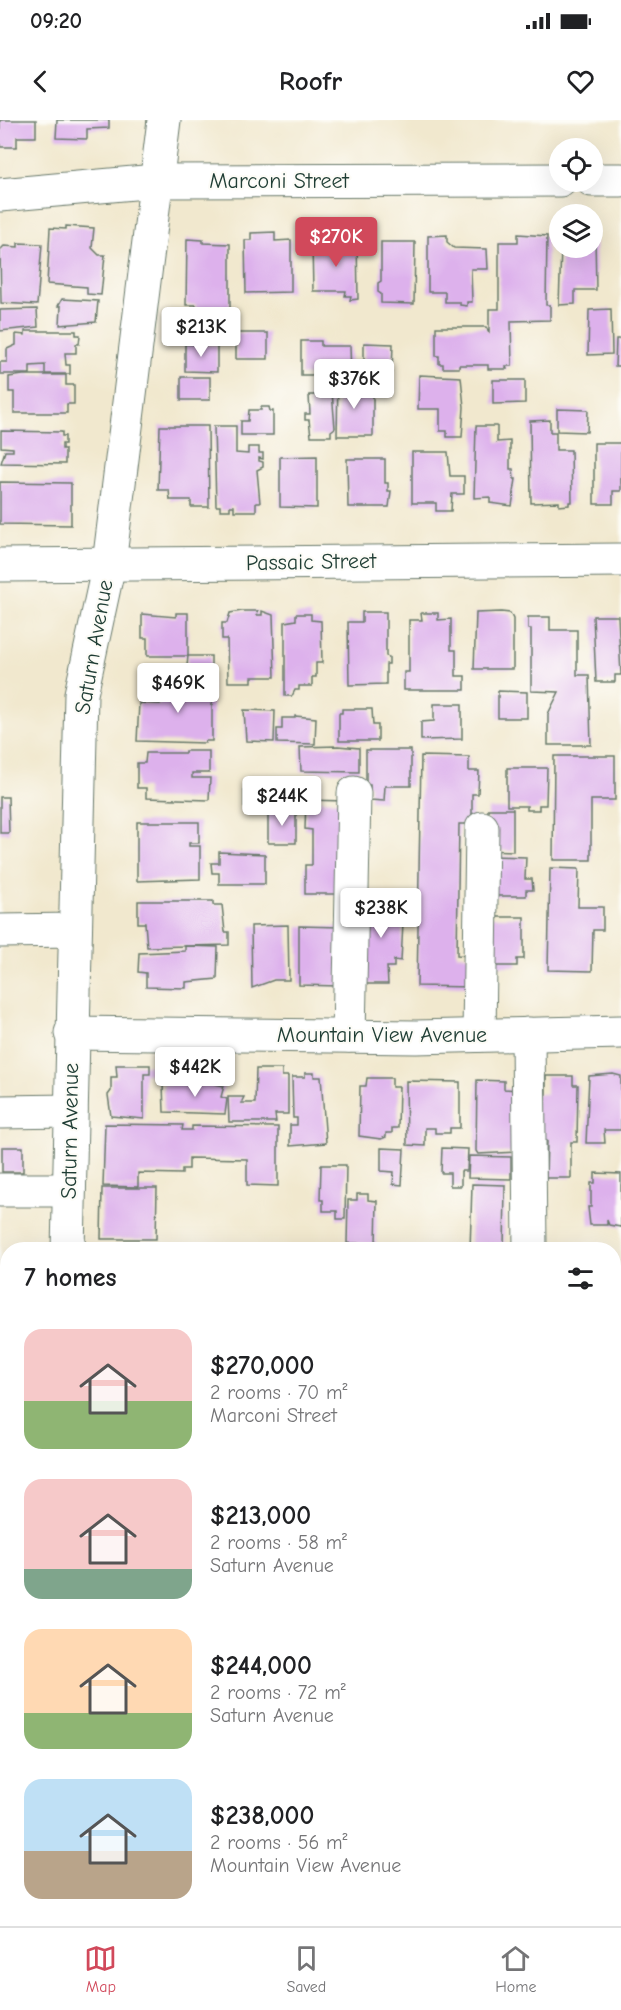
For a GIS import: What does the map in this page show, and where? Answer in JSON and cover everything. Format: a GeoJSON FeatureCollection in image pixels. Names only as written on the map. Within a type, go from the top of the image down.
{"type":"FeatureCollection","features":[{"type":"Feature","properties":{"kind":"street","name":"Saturn Avenue"},"geometry":{"type":"LineString","coordinates":[[68,1242],[71,1033],[81,694],[109,564],[164,120]]}},
{"type":"Feature","properties":{"kind":"street","name":"Marconi Street"},"geometry":{"type":"LineString","coordinates":[[0,195],[156,181],[549,180]]}},
{"type":"Feature","properties":{"kind":"street"},"geometry":{"type":"LineString","coordinates":[[603,180],[621,180]]}},
{"type":"Feature","properties":{"kind":"street","name":"Passaic Street"},"geometry":{"type":"LineString","coordinates":[[0,565],[621,560]]}},
{"type":"Feature","properties":{"kind":"street"},"geometry":{"type":"LineString","coordinates":[[349,1036],[354,793]]}},
{"type":"Feature","properties":{"kind":"street"},"geometry":{"type":"LineString","coordinates":[[479,1035],[482,828]]}},
{"type":"Feature","properties":{"kind":"street"},"geometry":{"type":"LineString","coordinates":[[0,931],[75,930]]}},
{"type":"Feature","properties":{"kind":"street","name":"Mountain View Avenue"},"geometry":{"type":"LineString","coordinates":[[71,1033],[349,1036],[621,1032]]}},
{"type":"Feature","properties":{"kind":"street"},"geometry":{"type":"LineString","coordinates":[[528,1034],[530,1242]]}},
{"type":"Feature","properties":{"kind":"street"},"geometry":{"type":"LineString","coordinates":[[0,1112],[70,1110]]}},
{"type":"Feature","properties":{"kind":"street"},"geometry":{"type":"LineString","coordinates":[[0,1190],[69,1190]]}},
{"type":"Feature","properties":{"kind":"building"},"geometry":{"type":"Polygon","coordinates":[[[0,120],[36,120],[36,137],[17,137],[17,147],[0,147],[0,120]]]}},
{"type":"Feature","properties":{"kind":"building"},"geometry":{"type":"Polygon","coordinates":[[[57,120],[109,120],[109,128],[87,129],[87,139],[56,138],[57,120]]]}},
{"type":"Feature","properties":{"kind":"building"},"geometry":{"type":"Polygon","coordinates":[[[66,226],[94,228],[92,248],[99,255],[105,255],[101,295],[87,294],[87,287],[47,284],[50,228],[66,229],[66,226]]]}},
{"type":"Feature","properties":{"kind":"building"},"geometry":{"type":"Polygon","coordinates":[[[275,232],[275,241],[291,240],[291,292],[246,293],[245,240],[251,240],[251,233],[275,232]]]}},
{"type":"Feature","properties":{"kind":"building"},"geometry":{"type":"Polygon","coordinates":[[[518,234],[547,236],[546,305],[550,305],[550,320],[511,321],[512,366],[506,366],[507,369],[488,369],[488,365],[459,365],[459,368],[443,368],[443,364],[439,364],[439,356],[436,356],[436,327],[486,327],[489,332],[489,309],[499,309],[499,242],[518,242],[518,234]]]}},
{"type":"Feature","properties":{"kind":"building"},"geometry":{"type":"Polygon","coordinates":[[[447,235],[447,242],[454,248],[487,249],[488,269],[471,269],[472,302],[467,302],[467,306],[460,305],[460,302],[445,302],[445,292],[428,292],[428,236],[447,235]]]}},
{"type":"Feature","properties":{"kind":"building"},"geometry":{"type":"Polygon","coordinates":[[[339,238],[357,239],[358,299],[350,300],[351,296],[345,296],[346,291],[313,291],[312,244],[324,244],[325,251],[338,251],[339,238]]]}},
{"type":"Feature","properties":{"kind":"building"},"geometry":{"type":"Polygon","coordinates":[[[187,239],[203,240],[203,243],[230,244],[230,331],[196,331],[196,305],[186,305],[187,239]]]}},
{"type":"Feature","properties":{"kind":"building"},"geometry":{"type":"Polygon","coordinates":[[[381,242],[415,242],[414,304],[381,303],[378,283],[381,281],[381,242]]]}},
{"type":"Feature","properties":{"kind":"building"},"geometry":{"type":"Polygon","coordinates":[[[18,243],[42,244],[37,305],[1,303],[0,250],[4,246],[18,247],[18,243]]]}},
{"type":"Feature","properties":{"kind":"building"},"geometry":{"type":"Polygon","coordinates":[[[561,258],[595,258],[596,290],[575,290],[575,304],[559,305],[561,258]]]}},
{"type":"Feature","properties":{"kind":"building"},"geometry":{"type":"Polygon","coordinates":[[[62,299],[98,301],[96,322],[60,325],[61,306],[58,306],[62,299]]]}},
{"type":"Feature","properties":{"kind":"building"},"geometry":{"type":"Polygon","coordinates":[[[37,309],[38,327],[0,331],[0,310],[37,309]]]}},
{"type":"Feature","properties":{"kind":"building"},"geometry":{"type":"Polygon","coordinates":[[[611,309],[612,354],[588,355],[589,310],[611,309]]]}},
{"type":"Feature","properties":{"kind":"building"},"geometry":{"type":"Polygon","coordinates":[[[25,331],[76,331],[76,335],[80,335],[79,344],[76,344],[76,353],[65,353],[66,365],[70,365],[70,374],[45,374],[45,365],[30,366],[30,374],[0,374],[0,362],[7,362],[7,349],[16,345],[16,334],[25,335],[25,331]]]}},
{"type":"Feature","properties":{"kind":"building"},"geometry":{"type":"Polygon","coordinates":[[[236,333],[268,333],[268,359],[236,359],[236,333]]]}},
{"type":"Feature","properties":{"kind":"building"},"geometry":{"type":"Polygon","coordinates":[[[616,339],[621,339],[621,366],[615,366],[616,339]]]}},
{"type":"Feature","properties":{"kind":"building"},"geometry":{"type":"Polygon","coordinates":[[[301,341],[321,341],[321,346],[350,346],[351,375],[301,375],[301,341]]]}},
{"type":"Feature","properties":{"kind":"building"},"geometry":{"type":"Polygon","coordinates":[[[364,343],[393,344],[392,372],[364,372],[364,343]]]}},
{"type":"Feature","properties":{"kind":"building"},"geometry":{"type":"Polygon","coordinates":[[[185,344],[217,345],[217,372],[185,371],[185,344]]]}},
{"type":"Feature","properties":{"kind":"building"},"geometry":{"type":"Polygon","coordinates":[[[66,375],[66,385],[74,385],[74,404],[67,404],[67,413],[14,413],[14,392],[9,392],[9,377],[66,375]]]}},
{"type":"Feature","properties":{"kind":"building"},"geometry":{"type":"Polygon","coordinates":[[[419,375],[461,377],[464,407],[462,437],[447,437],[447,431],[440,431],[440,409],[418,409],[419,375]]]}},
{"type":"Feature","properties":{"kind":"building"},"geometry":{"type":"Polygon","coordinates":[[[181,377],[210,377],[210,400],[181,400],[181,377]]]}},
{"type":"Feature","properties":{"kind":"building"},"geometry":{"type":"Polygon","coordinates":[[[338,378],[356,378],[356,391],[373,391],[373,436],[337,436],[338,378]]]}},
{"type":"Feature","properties":{"kind":"building"},"geometry":{"type":"Polygon","coordinates":[[[493,380],[525,380],[525,403],[493,404],[493,380]]]}},
{"type":"Feature","properties":{"kind":"building"},"geometry":{"type":"Polygon","coordinates":[[[320,392],[332,392],[335,428],[331,431],[331,436],[311,436],[309,420],[305,420],[305,414],[310,414],[309,395],[320,395],[320,392]]]}},
{"type":"Feature","properties":{"kind":"building"},"geometry":{"type":"Polygon","coordinates":[[[261,407],[269,407],[270,411],[273,411],[273,435],[241,435],[241,421],[248,421],[249,410],[261,410],[261,407]]]}},
{"type":"Feature","properties":{"kind":"building"},"geometry":{"type":"Polygon","coordinates":[[[557,409],[588,410],[587,432],[557,431],[557,409]]]}},
{"type":"Feature","properties":{"kind":"building"},"geometry":{"type":"Polygon","coordinates":[[[550,420],[550,432],[556,432],[556,450],[571,450],[572,502],[569,502],[569,505],[559,506],[559,502],[531,503],[530,421],[550,420]]]}},
{"type":"Feature","properties":{"kind":"building"},"geometry":{"type":"Polygon","coordinates":[[[160,426],[208,426],[209,507],[191,507],[191,500],[170,500],[169,490],[158,490],[160,426]]]}},
{"type":"Feature","properties":{"kind":"building"},"geometry":{"type":"Polygon","coordinates":[[[214,426],[236,426],[236,453],[248,454],[248,447],[259,447],[259,453],[263,453],[263,459],[259,458],[259,461],[263,462],[263,467],[257,470],[260,503],[256,503],[256,511],[234,511],[234,506],[230,506],[230,510],[220,510],[220,506],[216,506],[214,426]]]}},
{"type":"Feature","properties":{"kind":"building"},"geometry":{"type":"Polygon","coordinates":[[[476,426],[497,426],[497,442],[510,441],[510,469],[513,469],[514,479],[516,479],[512,506],[490,503],[490,497],[474,498],[476,426]]]}},
{"type":"Feature","properties":{"kind":"building"},"geometry":{"type":"Polygon","coordinates":[[[1,431],[62,432],[62,436],[65,436],[62,449],[65,449],[65,464],[1,463],[5,451],[13,451],[13,448],[1,447],[1,431]]]}},
{"type":"Feature","properties":{"kind":"building"},"geometry":{"type":"Polygon","coordinates":[[[594,443],[621,443],[621,491],[613,491],[613,504],[594,504],[594,443]]]}},
{"type":"Feature","properties":{"kind":"building"},"geometry":{"type":"Polygon","coordinates":[[[412,452],[448,452],[450,476],[464,476],[464,494],[452,494],[451,511],[436,511],[436,503],[412,503],[412,452]]]}},
{"type":"Feature","properties":{"kind":"building"},"geometry":{"type":"Polygon","coordinates":[[[317,456],[317,508],[280,507],[280,457],[317,456]]]}},
{"type":"Feature","properties":{"kind":"building"},"geometry":{"type":"Polygon","coordinates":[[[347,459],[385,459],[385,483],[388,483],[388,491],[391,491],[389,507],[348,507],[347,459]]]}},
{"type":"Feature","properties":{"kind":"building"},"geometry":{"type":"Polygon","coordinates":[[[0,482],[71,483],[71,525],[0,524],[0,482]]]}},
{"type":"Feature","properties":{"kind":"building"},"geometry":{"type":"Polygon","coordinates":[[[258,611],[257,615],[262,615],[262,611],[273,615],[275,677],[252,677],[252,682],[228,682],[227,639],[222,639],[222,623],[227,623],[230,613],[258,611]]]}},
{"type":"Feature","properties":{"kind":"building"},"geometry":{"type":"Polygon","coordinates":[[[362,612],[386,612],[386,656],[389,657],[389,664],[386,664],[386,684],[349,685],[348,622],[362,622],[362,612]]]}},
{"type":"Feature","properties":{"kind":"building"},"geometry":{"type":"Polygon","coordinates":[[[176,613],[188,613],[188,656],[147,656],[147,638],[142,638],[142,614],[176,617],[176,613]]]}},
{"type":"Feature","properties":{"kind":"building"},"geometry":{"type":"Polygon","coordinates":[[[421,613],[438,613],[438,620],[451,619],[451,650],[456,650],[456,676],[465,676],[465,690],[404,690],[404,672],[409,672],[409,620],[422,620],[421,613]]]}},
{"type":"Feature","properties":{"kind":"building"},"geometry":{"type":"Polygon","coordinates":[[[476,613],[510,613],[513,619],[513,669],[474,669],[476,613]]]}},
{"type":"Feature","properties":{"kind":"building"},"geometry":{"type":"Polygon","coordinates":[[[296,614],[311,614],[311,620],[321,621],[322,663],[316,663],[316,677],[312,677],[312,686],[299,686],[299,690],[295,690],[292,696],[285,696],[285,622],[296,620],[296,614]]]}},
{"type":"Feature","properties":{"kind":"building"},"geometry":{"type":"Polygon","coordinates":[[[593,616],[618,616],[621,675],[615,675],[615,682],[596,682],[593,616]]]}},
{"type":"Feature","properties":{"kind":"building"},"geometry":{"type":"Polygon","coordinates":[[[528,617],[550,617],[550,630],[577,630],[577,675],[589,675],[591,745],[548,745],[548,714],[559,692],[531,691],[531,629],[528,629],[528,617]]]}},
{"type":"Feature","properties":{"kind":"building"},"geometry":{"type":"Polygon","coordinates":[[[188,656],[211,656],[211,679],[176,680],[176,666],[187,666],[188,656]]]}},
{"type":"Feature","properties":{"kind":"building"},"geometry":{"type":"Polygon","coordinates":[[[212,681],[212,741],[205,741],[205,743],[137,741],[139,703],[160,704],[160,682],[212,681]]]}},
{"type":"Feature","properties":{"kind":"building"},"geometry":{"type":"Polygon","coordinates":[[[498,691],[527,692],[527,718],[498,718],[498,691]]]}},
{"type":"Feature","properties":{"kind":"building"},"geometry":{"type":"Polygon","coordinates":[[[434,704],[462,704],[462,739],[421,740],[421,722],[434,721],[434,704]]]}},
{"type":"Feature","properties":{"kind":"building"},"geometry":{"type":"Polygon","coordinates":[[[342,709],[372,709],[373,725],[378,725],[378,741],[339,741],[339,713],[342,713],[342,709]]]}},
{"type":"Feature","properties":{"kind":"building"},"geometry":{"type":"Polygon","coordinates":[[[244,710],[275,711],[274,742],[246,741],[244,710]]]}},
{"type":"Feature","properties":{"kind":"building"},"geometry":{"type":"Polygon","coordinates":[[[295,716],[316,718],[315,744],[277,743],[277,729],[282,729],[282,718],[295,718],[295,716]]]}},
{"type":"Feature","properties":{"kind":"building"},"geometry":{"type":"Polygon","coordinates":[[[300,747],[359,748],[359,772],[301,771],[300,747]]]}},
{"type":"Feature","properties":{"kind":"building"},"geometry":{"type":"Polygon","coordinates":[[[366,750],[411,750],[411,786],[385,786],[384,801],[370,800],[370,785],[366,785],[366,750]]]}},
{"type":"Feature","properties":{"kind":"building"},"geometry":{"type":"Polygon","coordinates":[[[185,751],[209,751],[209,773],[192,773],[192,778],[210,778],[209,800],[146,798],[146,788],[137,788],[137,763],[145,763],[146,753],[185,753],[185,751]]]}},
{"type":"Feature","properties":{"kind":"building"},"geometry":{"type":"Polygon","coordinates":[[[421,756],[469,757],[469,771],[479,771],[478,794],[472,794],[472,824],[459,824],[457,955],[471,956],[471,987],[417,986],[421,756]]]}},
{"type":"Feature","properties":{"kind":"building"},"geometry":{"type":"Polygon","coordinates":[[[554,756],[615,756],[615,800],[591,800],[591,860],[553,860],[554,756]]]}},
{"type":"Feature","properties":{"kind":"building"},"geometry":{"type":"Polygon","coordinates":[[[507,768],[547,768],[546,805],[539,805],[539,810],[527,810],[527,806],[507,806],[507,768]]]}},
{"type":"Feature","properties":{"kind":"building"},"geometry":{"type":"Polygon","coordinates":[[[244,784],[276,784],[276,807],[244,807],[244,784]]]}},
{"type":"Feature","properties":{"kind":"building"},"geometry":{"type":"Polygon","coordinates":[[[0,797],[8,797],[9,833],[0,833],[0,797]]]}},
{"type":"Feature","properties":{"kind":"building"},"geometry":{"type":"Polygon","coordinates":[[[306,800],[346,801],[345,894],[305,894],[305,865],[312,865],[312,830],[305,829],[306,800]]]}},
{"type":"Feature","properties":{"kind":"building"},"geometry":{"type":"Polygon","coordinates":[[[488,809],[513,809],[513,851],[487,850],[488,809]]]}},
{"type":"Feature","properties":{"kind":"building"},"geometry":{"type":"Polygon","coordinates":[[[268,811],[296,811],[296,843],[268,843],[268,811]]]}},
{"type":"Feature","properties":{"kind":"building"},"geometry":{"type":"Polygon","coordinates":[[[137,822],[199,822],[199,843],[189,843],[189,846],[200,846],[200,879],[137,881],[137,822]]]}},
{"type":"Feature","properties":{"kind":"building"},"geometry":{"type":"Polygon","coordinates":[[[219,852],[265,854],[265,884],[219,884],[219,873],[212,873],[211,863],[219,863],[219,852]]]}},
{"type":"Feature","properties":{"kind":"building"},"geometry":{"type":"Polygon","coordinates":[[[490,856],[526,857],[525,879],[532,879],[533,890],[526,890],[526,896],[489,896],[490,856]]]}},
{"type":"Feature","properties":{"kind":"building"},"geometry":{"type":"Polygon","coordinates":[[[550,868],[579,869],[578,907],[603,907],[603,930],[593,930],[592,971],[548,970],[550,868]]]}},
{"type":"Feature","properties":{"kind":"building"},"geometry":{"type":"Polygon","coordinates":[[[368,898],[391,898],[391,905],[404,905],[401,961],[394,960],[394,967],[387,967],[388,984],[363,984],[363,912],[368,912],[368,898]]]}},
{"type":"Feature","properties":{"kind":"building"},"geometry":{"type":"Polygon","coordinates":[[[138,901],[213,901],[213,905],[222,905],[225,932],[229,932],[229,945],[147,947],[145,923],[138,923],[138,901]]]}},
{"type":"Feature","properties":{"kind":"building"},"geometry":{"type":"Polygon","coordinates":[[[489,917],[524,917],[524,959],[517,959],[517,966],[496,966],[489,917]]]}},
{"type":"Feature","properties":{"kind":"building"},"geometry":{"type":"Polygon","coordinates":[[[288,925],[289,980],[274,980],[252,988],[251,926],[288,925]]]}},
{"type":"Feature","properties":{"kind":"building"},"geometry":{"type":"Polygon","coordinates":[[[299,926],[340,927],[339,986],[299,985],[299,926]]]}},
{"type":"Feature","properties":{"kind":"building"},"geometry":{"type":"Polygon","coordinates":[[[185,946],[218,947],[217,979],[186,982],[186,988],[146,987],[146,973],[138,972],[139,953],[185,951],[185,946]]]}},
{"type":"Feature","properties":{"kind":"building"},"geometry":{"type":"Polygon","coordinates":[[[116,1065],[150,1065],[150,1074],[144,1074],[144,1119],[111,1116],[108,1095],[111,1091],[111,1077],[117,1077],[116,1065]]]}},
{"type":"Feature","properties":{"kind":"building"},"geometry":{"type":"Polygon","coordinates":[[[256,1069],[282,1069],[282,1076],[288,1076],[288,1114],[275,1114],[276,1122],[229,1122],[228,1097],[244,1097],[241,1103],[255,1103],[256,1069]]]}},
{"type":"Feature","properties":{"kind":"building"},"geometry":{"type":"Polygon","coordinates":[[[305,1073],[314,1073],[314,1077],[321,1077],[326,1143],[290,1146],[290,1125],[297,1125],[297,1118],[293,1118],[292,1077],[305,1077],[305,1073]]]}},
{"type":"Feature","properties":{"kind":"building"},"geometry":{"type":"Polygon","coordinates":[[[613,1074],[621,1076],[621,1130],[604,1130],[605,1143],[586,1143],[589,1076],[613,1074]]]}},
{"type":"Feature","properties":{"kind":"building"},"geometry":{"type":"Polygon","coordinates":[[[546,1076],[573,1076],[573,1085],[578,1085],[577,1142],[571,1142],[571,1178],[546,1178],[547,1141],[537,1141],[535,1094],[546,1094],[546,1076]]]}},
{"type":"Feature","properties":{"kind":"building"},"geometry":{"type":"Polygon","coordinates":[[[367,1078],[392,1078],[392,1087],[399,1087],[398,1128],[392,1128],[392,1133],[386,1133],[386,1137],[381,1139],[359,1136],[360,1086],[366,1086],[367,1078]]]}},
{"type":"Feature","properties":{"kind":"building"},"geometry":{"type":"Polygon","coordinates":[[[477,1080],[504,1081],[504,1089],[519,1090],[518,1152],[478,1154],[476,1151],[477,1080]]]}},
{"type":"Feature","properties":{"kind":"building"},"geometry":{"type":"Polygon","coordinates":[[[191,1081],[215,1081],[215,1084],[224,1086],[221,1097],[227,1099],[225,1114],[164,1112],[163,1084],[191,1084],[191,1081]]]}},
{"type":"Feature","properties":{"kind":"building"},"geometry":{"type":"Polygon","coordinates":[[[406,1081],[460,1082],[460,1128],[450,1128],[450,1133],[435,1133],[435,1128],[425,1128],[425,1146],[407,1145],[406,1081]]]}},
{"type":"Feature","properties":{"kind":"building"},"geometry":{"type":"Polygon","coordinates":[[[105,1124],[183,1125],[182,1130],[192,1130],[192,1126],[278,1127],[278,1186],[247,1185],[247,1159],[189,1158],[189,1169],[182,1169],[182,1174],[138,1173],[138,1187],[103,1186],[105,1124]]]}},
{"type":"Feature","properties":{"kind":"building"},"geometry":{"type":"Polygon","coordinates":[[[2,1147],[23,1147],[23,1172],[2,1172],[2,1147]]]}},
{"type":"Feature","properties":{"kind":"building"},"geometry":{"type":"Polygon","coordinates":[[[381,1148],[404,1149],[402,1185],[393,1184],[394,1172],[381,1171],[381,1148]]]}},
{"type":"Feature","properties":{"kind":"building"},"geometry":{"type":"Polygon","coordinates":[[[442,1148],[468,1149],[467,1171],[461,1171],[461,1186],[450,1186],[450,1173],[441,1173],[442,1148]]]}},
{"type":"Feature","properties":{"kind":"building"},"geometry":{"type":"Polygon","coordinates":[[[469,1156],[511,1157],[511,1179],[468,1178],[469,1156]]]}},
{"type":"Feature","properties":{"kind":"building"},"geometry":{"type":"Polygon","coordinates":[[[321,1165],[346,1165],[345,1219],[337,1219],[337,1211],[323,1211],[323,1200],[320,1200],[321,1165]]]}},
{"type":"Feature","properties":{"kind":"building"},"geometry":{"type":"Polygon","coordinates":[[[595,1173],[621,1174],[621,1227],[609,1225],[607,1220],[607,1225],[590,1225],[588,1207],[591,1207],[591,1183],[595,1183],[595,1173]]]}},
{"type":"Feature","properties":{"kind":"building"},"geometry":{"type":"Polygon","coordinates":[[[472,1184],[505,1185],[504,1242],[470,1242],[472,1184]]]}},
{"type":"Feature","properties":{"kind":"building"},"geometry":{"type":"Polygon","coordinates":[[[102,1188],[157,1188],[156,1239],[101,1239],[102,1188]]]}},
{"type":"Feature","properties":{"kind":"building"},"geometry":{"type":"Polygon","coordinates":[[[357,1194],[368,1194],[368,1200],[377,1201],[376,1242],[347,1242],[348,1200],[357,1200],[357,1194]]]}}]}
